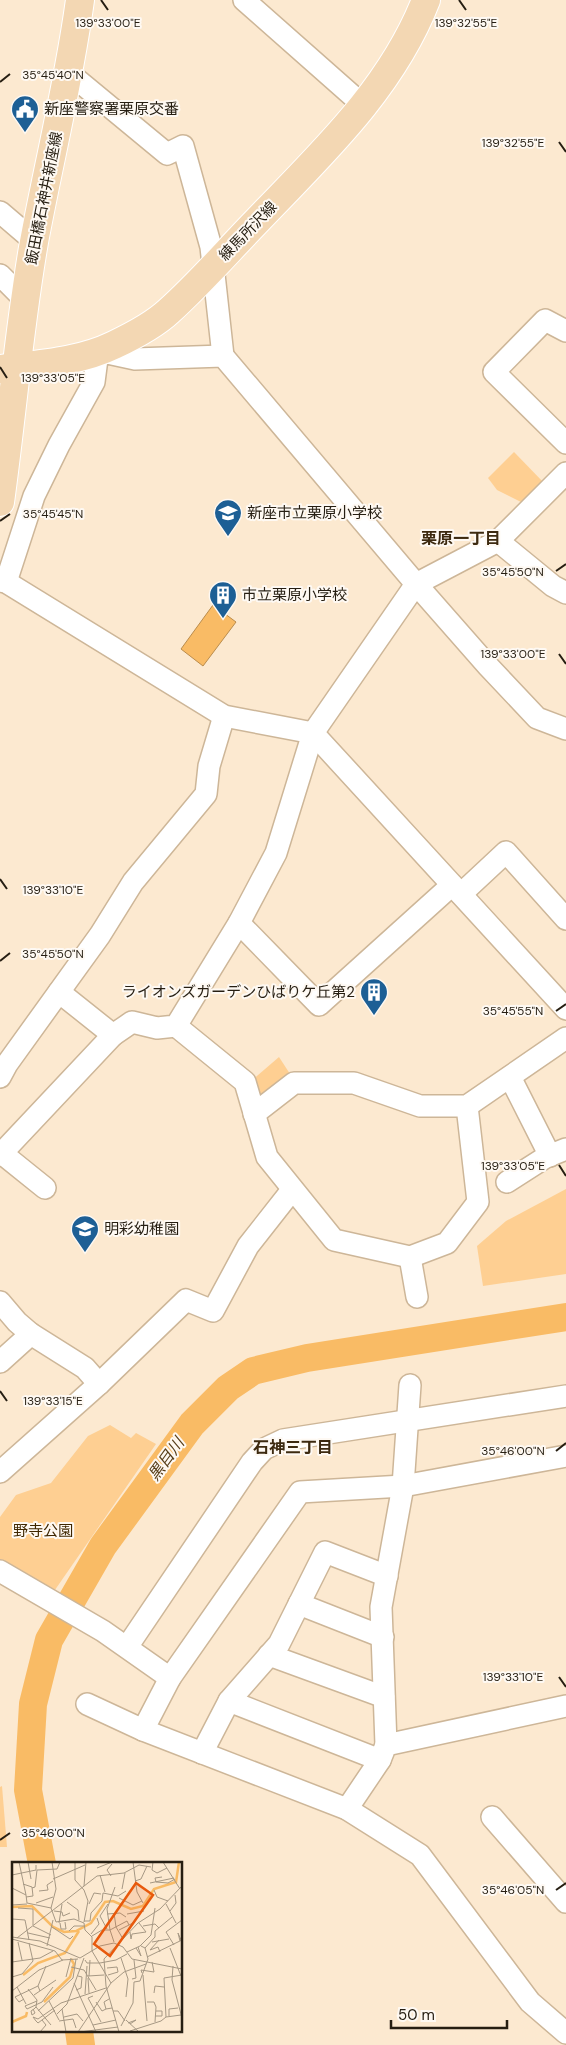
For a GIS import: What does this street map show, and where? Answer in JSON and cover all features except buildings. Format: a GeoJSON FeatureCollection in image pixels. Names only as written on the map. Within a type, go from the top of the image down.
{"type":"FeatureCollection","features":[{"type":"Feature","properties":{"kind":"main road","name":"練馬所沢線"},"geometry":{"type":"LineString","coordinates":[[8,368],[70,360],[98,351],[126,339],[168,312],[212,268],[364,106],[414,29],[426,0]]}},
{"type":"Feature","properties":{"kind":"main road","name":"飯田橋石神井新座線"},"geometry":{"type":"LineString","coordinates":[[0,502],[8,368],[25,300],[34,242],[83,5]]}},
{"type":"Feature","properties":{"kind":"street"},"geometry":{"type":"LineString","coordinates":[[244,0],[364,106]]}},
{"type":"Feature","properties":{"kind":"street"},"geometry":{"type":"LineString","coordinates":[[69,73],[167,154],[183,146],[211,247],[224,356],[416,584],[488,666],[537,718],[566,728]]}},
{"type":"Feature","properties":{"kind":"street"},"geometry":{"type":"LineString","coordinates":[[0,212],[34,242]]}},
{"type":"Feature","properties":{"kind":"street"},"geometry":{"type":"LineString","coordinates":[[0,275],[25,300]]}},
{"type":"Feature","properties":{"kind":"street"},"geometry":{"type":"LineString","coordinates":[[566,331],[545,320],[494,372],[566,443]]}},
{"type":"Feature","properties":{"kind":"street"},"geometry":{"type":"LineString","coordinates":[[224,356],[135,358],[98,351],[94,382],[58,445],[34,496],[3,582],[224,716],[313,733],[566,1009]]}},
{"type":"Feature","properties":{"kind":"street"},"geometry":{"type":"LineString","coordinates":[[176,1026],[239,922],[276,853],[313,733],[416,584],[498,541],[566,473]]}},
{"type":"Feature","properties":{"kind":"street"},"geometry":{"type":"LineString","coordinates":[[498,541],[553,586],[566,593]]}},
{"type":"Feature","properties":{"kind":"street"},"geometry":{"type":"LineString","coordinates":[[0,1077],[7,1064],[100,935],[133,882],[206,794],[209,766],[224,716]]}},
{"type":"Feature","properties":{"kind":"street"},"geometry":{"type":"LineString","coordinates":[[239,922],[319,1005],[457,889],[506,852],[566,919]]}},
{"type":"Feature","properties":{"kind":"street"},"geometry":{"type":"LineString","coordinates":[[58,992],[113,1035]]}},
{"type":"Feature","properties":{"kind":"street"},"geometry":{"type":"LineString","coordinates":[[45,1188],[0,1154],[113,1035],[132,1022],[157,1028],[176,1026],[245,1082],[266,1157],[334,1240],[410,1257],[447,1243],[478,1202],[467,1106]]}},
{"type":"Feature","properties":{"kind":"street"},"geometry":{"type":"LineString","coordinates":[[254,1114],[294,1083],[354,1083],[420,1106],[467,1106],[566,1038]]}},
{"type":"Feature","properties":{"kind":"street"},"geometry":{"type":"LineString","coordinates":[[507,1182],[558,1152],[510,1077]]}},
{"type":"Feature","properties":{"kind":"street"},"geometry":{"type":"LineString","coordinates":[[0,1472],[99,1384],[186,1300],[213,1311],[248,1246],[292,1190]]}},
{"type":"Feature","properties":{"kind":"street"},"geometry":{"type":"LineString","coordinates":[[410,1257],[417,1297]]}},
{"type":"Feature","properties":{"kind":"street"},"geometry":{"type":"LineString","coordinates":[[0,1302],[17,1322],[31,1334],[86,1368],[99,1384]]}},
{"type":"Feature","properties":{"kind":"street"},"geometry":{"type":"LineString","coordinates":[[0,1362],[31,1334]]}},
{"type":"Feature","properties":{"kind":"street"},"geometry":{"type":"LineString","coordinates":[[347,1809],[383,1752],[382,1607],[403,1486],[410,1385]]}},
{"type":"Feature","properties":{"kind":"street"},"geometry":{"type":"LineString","coordinates":[[127,1647],[252,1462],[264,1449],[283,1440],[566,1396]]}},
{"type":"Feature","properties":{"kind":"street"},"geometry":{"type":"LineString","coordinates":[[143,1730],[170,1678],[300,1492],[403,1486],[566,1456]]}},
{"type":"Feature","properties":{"kind":"street"},"geometry":{"type":"LineString","coordinates":[[202,1753],[229,1701],[279,1644],[325,1552],[387,1576]]}},
{"type":"Feature","properties":{"kind":"street"},"geometry":{"type":"LineString","coordinates":[[0,1572],[103,1632],[170,1678]]}},
{"type":"Feature","properties":{"kind":"street"},"geometry":{"type":"LineString","coordinates":[[299,1604],[382,1638]]}},
{"type":"Feature","properties":{"kind":"street"},"geometry":{"type":"LineString","coordinates":[[269,1655],[384,1697]]}},
{"type":"Feature","properties":{"kind":"street"},"geometry":{"type":"LineString","coordinates":[[229,1701],[383,1752],[566,1706]]}},
{"type":"Feature","properties":{"kind":"street"},"geometry":{"type":"LineString","coordinates":[[88,1704],[143,1730],[347,1809],[420,1855],[530,2002],[566,2033]]}},
{"type":"Feature","properties":{"kind":"street"},"geometry":{"type":"LineString","coordinates":[[492,1816],[566,1902]]}},
{"type":"Feature","properties":{"kind":"green space"},"geometry":{"type":"Polygon","coordinates":[[[514,452],[546,485],[527,505],[497,490],[488,478],[514,452]]]}},
{"type":"Feature","properties":{"kind":"green space"},"geometry":{"type":"Polygon","coordinates":[[[279,1057],[292,1077],[262,1101],[250,1082],[279,1057]]]}},
{"type":"Feature","properties":{"kind":"green space"},"geometry":{"type":"Polygon","coordinates":[[[566,1189],[566,1274],[483,1286],[477,1246],[506,1221],[566,1189]]]}},
{"type":"Feature","properties":{"kind":"green space","name":"野寺公園"},"geometry":{"type":"Polygon","coordinates":[[[110,1425],[131,1438],[136,1433],[156,1444],[48,1600],[0,1571],[0,1517],[16,1495],[51,1483],[88,1436],[110,1425]]]}},
{"type":"Feature","properties":{"kind":"green space"},"geometry":{"type":"Polygon","coordinates":[[[2,1786],[7,1847],[0,1847],[0,1787],[2,1786]]]}},
{"type":"Feature","properties":{"kind":"shaded area"},"geometry":{"type":"Polygon","coordinates":[[[213,605],[236,622],[203,666],[181,649],[213,605]]]}},
{"type":"Feature","properties":{"kind":"waterway","name":"黒目川"},"geometry":{"type":"LineString","coordinates":[[42,1862],[28,1790],[33,1704],[49,1640],[103,1546],[192,1424],[228,1388],[253,1371],[307,1358],[566,1317]]}},
{"type":"Feature","properties":{"kind":"waterway","name":"黒目川"},"geometry":{"type":"LineString","coordinates":[[79,2032],[81,2045]]}},
{"type":"Feature","properties":{"kind":"place","name":"新座警察署栗原交番"},"geometry":{"type":"Point","coordinates":[25,133]}},
{"type":"Feature","properties":{"kind":"place","name":"新座市立栗原小学校"},"geometry":{"type":"Point","coordinates":[228,537]}},
{"type":"Feature","properties":{"kind":"place","name":"市立栗原小学校"},"geometry":{"type":"Point","coordinates":[223,619]}},
{"type":"Feature","properties":{"kind":"place","name":"ライオンズガーデンひばりケ丘第2"},"geometry":{"type":"Point","coordinates":[374,1016]}},
{"type":"Feature","properties":{"kind":"place","name":"明彩幼稚園"},"geometry":{"type":"Point","coordinates":[85,1253]}},
{"type":"Feature","properties":{"kind":"district","name":"栗原一丁目"},"geometry":{"type":"Point","coordinates":[461,538]}},
{"type":"Feature","properties":{"kind":"district","name":"石神三丁目"},"geometry":{"type":"Point","coordinates":[293,1447]}}]}
